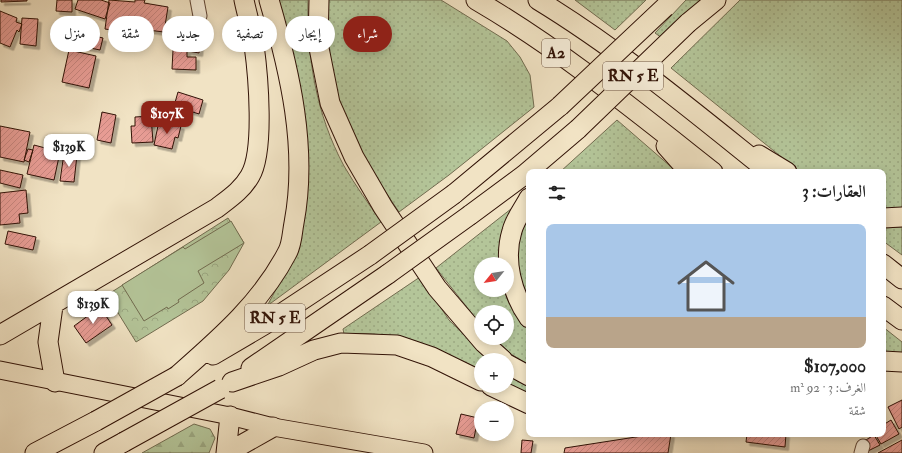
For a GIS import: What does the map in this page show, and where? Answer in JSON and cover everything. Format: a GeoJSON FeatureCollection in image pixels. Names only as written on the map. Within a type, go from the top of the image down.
{"type":"FeatureCollection","features":[{"type":"Feature","properties":{"kind":"highway"},"geometry":{"type":"LineString","coordinates":[[0,335],[53,306],[217,208],[238,192],[251,176],[257,152],[258,105],[254,44],[244,0]]}},
{"type":"Feature","properties":{"kind":"highway"},"geometry":{"type":"LineString","coordinates":[[177,376],[225,333],[249,308],[269,284],[288,251],[299,196],[300,154],[293,100],[279,35],[269,0]]}},
{"type":"Feature","properties":{"kind":"highway"},"geometry":{"type":"LineString","coordinates":[[319,0],[318,43],[330,103],[354,157],[383,207],[437,288],[484,343],[495,353]]}},
{"type":"Feature","properties":{"kind":"highway","name":"A2"},"geometry":{"type":"LineString","coordinates":[[476,0],[559,55],[634,109],[708,169]]}},
{"type":"Feature","properties":{"kind":"highway","name":"A2"},"geometry":{"type":"LineString","coordinates":[[538,0],[574,22],[701,117],[765,169]]}},
{"type":"Feature","properties":{"kind":"highway"},"geometry":{"type":"LineString","coordinates":[[557,0],[574,22]]}},
{"type":"Feature","properties":{"kind":"highway","name":"RN 5 E"},"geometry":{"type":"LineString","coordinates":[[531,169],[578,129],[688,23],[707,0]]}},
{"type":"Feature","properties":{"kind":"highway"},"geometry":{"type":"LineString","coordinates":[[688,23],[716,0]]}},
{"type":"Feature","properties":{"kind":"highway","name":"RN 5 E"},"geometry":{"type":"LineString","coordinates":[[35,453],[177,376],[264,325],[370,255],[454,194],[560,106],[668,2]]}},
{"type":"Feature","properties":{"kind":"highway"},"geometry":{"type":"LineString","coordinates":[[634,109],[686,169]]}},
{"type":"Feature","properties":{"kind":"highway"},"geometry":{"type":"LineString","coordinates":[[701,117],[782,169]]}},
{"type":"Feature","properties":{"kind":"highway"},"geometry":{"type":"LineString","coordinates":[[545,169],[578,129]]}},
{"type":"Feature","properties":{"kind":"highway","name":"RN 5 E"},"geometry":{"type":"LineString","coordinates":[[104,453],[226,385],[388,274],[526,173]]}},
{"type":"Feature","properties":{"kind":"highway"},"geometry":{"type":"LineString","coordinates":[[526,204],[512,230],[509,251],[513,289],[526,313]]}},
{"type":"Feature","properties":{"kind":"highway"},"geometry":{"type":"LineString","coordinates":[[886,218],[902,217]]}},
{"type":"Feature","properties":{"kind":"highway"},"geometry":{"type":"LineString","coordinates":[[886,266],[902,279]]}},
{"type":"Feature","properties":{"kind":"highway"},"geometry":{"type":"LineString","coordinates":[[53,306],[48,342],[55,382]]}},
{"type":"Feature","properties":{"kind":"highway"},"geometry":{"type":"LineString","coordinates":[[886,308],[902,320]]}},
{"type":"Feature","properties":{"kind":"highway"},"geometry":{"type":"LineString","coordinates":[[226,385],[279,366],[314,350],[341,343],[397,345],[432,357],[474,378]]}},
{"type":"Feature","properties":{"kind":"highway"},"geometry":{"type":"LineString","coordinates":[[886,360],[902,362]]}},
{"type":"Feature","properties":{"kind":"highway"},"geometry":{"type":"LineString","coordinates":[[514,368],[526,374]]}},
{"type":"Feature","properties":{"kind":"highway"},"geometry":{"type":"LineString","coordinates":[[506,393],[526,403]]}},
{"type":"Feature","properties":{"kind":"highway"},"geometry":{"type":"LineString","coordinates":[[226,453],[230,416]]}},
{"type":"Feature","properties":{"kind":"highway"},"geometry":{"type":"LineString","coordinates":[[226,453],[273,427]]}},
{"type":"Feature","properties":{"kind":"main road"},"geometry":{"type":"LineString","coordinates":[[0,370],[230,416],[273,427],[424,453]]}},
{"type":"Feature","properties":{"kind":"street"},"geometry":{"type":"LineString","coordinates":[[197,0],[200,16]]}},
{"type":"Feature","properties":{"kind":"green space"},"geometry":{"type":"Polygon","coordinates":[[[277,0],[308,0],[308,16],[285,16],[285,52],[310,52],[315,85],[320,106],[334,146],[344,166],[381,222],[267,306],[288,264],[302,220],[277,0]]]}},
{"type":"Feature","properties":{"kind":"green space"},"geometry":{"type":"Polygon","coordinates":[[[327,0],[441,0],[507,41],[520,57],[530,75],[534,107],[449,175],[399,212],[365,158],[345,119],[331,79],[326,52],[335,52],[335,16],[327,16],[327,0]]]}},
{"type":"Feature","properties":{"kind":"green space"},"geometry":{"type":"Polygon","coordinates":[[[575,0],[646,0],[615,30],[575,0]]]}},
{"type":"Feature","properties":{"kind":"green space"},"geometry":{"type":"Polygon","coordinates":[[[686,0],[700,0],[662,38],[655,33],[686,0]]]}},
{"type":"Feature","properties":{"kind":"green space"},"geometry":{"type":"Polygon","coordinates":[[[740,0],[902,0],[902,210],[886,211],[886,169],[796,169],[671,68],[740,0]]]}},
{"type":"Feature","properties":{"kind":"green space"},"geometry":{"type":"Polygon","coordinates":[[[617,120],[674,169],[563,169],[617,120]]]}},
{"type":"Feature","properties":{"kind":"green space"},"geometry":{"type":"Polygon","coordinates":[[[516,205],[504,257],[474,257],[474,297],[509,297],[513,305],[474,305],[474,316],[436,268],[516,205]]]}},
{"type":"Feature","properties":{"kind":"green space"},"geometry":{"type":"Polygon","coordinates":[[[526,216],[526,300],[524,296],[514,255],[526,216]]]}},
{"type":"Feature","properties":{"kind":"green space"},"geometry":{"type":"Polygon","coordinates":[[[228,218],[244,243],[229,270],[203,301],[136,342],[107,295],[228,218]]]}},
{"type":"Feature","properties":{"kind":"green space"},"geometry":{"type":"Polygon","coordinates":[[[231,221],[244,243],[198,271],[204,283],[178,300],[179,302],[168,309],[167,307],[144,321],[122,285],[183,247],[185,249],[231,221]]]}},
{"type":"Feature","properties":{"kind":"green space"},"geometry":{"type":"Polygon","coordinates":[[[902,227],[902,255],[886,243],[886,228],[902,227]]]}},
{"type":"Feature","properties":{"kind":"green space"},"geometry":{"type":"Polygon","coordinates":[[[420,277],[449,320],[483,353],[474,353],[474,367],[415,342],[381,335],[363,333],[344,334],[343,329],[420,277]]]}},
{"type":"Feature","properties":{"kind":"green space"},"geometry":{"type":"Polygon","coordinates":[[[514,307],[519,318],[526,326],[526,363],[514,356],[514,353],[510,353],[501,345],[514,345],[514,307]]]}},
{"type":"Feature","properties":{"kind":"green space"},"geometry":{"type":"Polygon","coordinates":[[[886,329],[902,342],[902,358],[886,356],[886,329]]]}},
{"type":"Feature","properties":{"kind":"green space"},"geometry":{"type":"Polygon","coordinates":[[[514,378],[526,384],[526,394],[514,388],[514,378]]]}},
{"type":"Feature","properties":{"kind":"green space"},"geometry":{"type":"Polygon","coordinates":[[[194,424],[210,429],[215,438],[209,453],[142,453],[194,424]]]}},
{"type":"Feature","properties":{"kind":"building"},"geometry":{"type":"Polygon","coordinates":[[[1,0],[27,0],[27,1],[1,2],[1,0]]]}},
{"type":"Feature","properties":{"kind":"building"},"geometry":{"type":"Polygon","coordinates":[[[57,0],[72,0],[72,12],[56,11],[57,0]]]}},
{"type":"Feature","properties":{"kind":"building"},"geometry":{"type":"Polygon","coordinates":[[[78,0],[101,0],[110,3],[105,19],[100,16],[75,9],[78,0]]]}},
{"type":"Feature","properties":{"kind":"building"},"geometry":{"type":"Polygon","coordinates":[[[109,0],[135,2],[135,0],[145,0],[144,3],[168,7],[167,16],[162,16],[162,32],[154,31],[154,16],[108,16],[108,29],[105,29],[109,0]]]}},
{"type":"Feature","properties":{"kind":"building"},"geometry":{"type":"Polygon","coordinates":[[[0,11],[17,18],[16,22],[22,24],[19,32],[17,30],[10,47],[0,43],[0,11]]]}},
{"type":"Feature","properties":{"kind":"building"},"geometry":{"type":"Polygon","coordinates":[[[22,18],[38,19],[36,46],[20,44],[22,18]]]}},
{"type":"Feature","properties":{"kind":"building"},"geometry":{"type":"Polygon","coordinates":[[[100,37],[103,38],[100,50],[100,37]]]}},
{"type":"Feature","properties":{"kind":"building"},"geometry":{"type":"Polygon","coordinates":[[[69,52],[78,52],[96,56],[89,88],[62,82],[69,52]]]}},
{"type":"Feature","properties":{"kind":"building"},"geometry":{"type":"Polygon","coordinates":[[[173,52],[187,52],[187,57],[196,57],[196,70],[172,69],[173,52]]]}},
{"type":"Feature","properties":{"kind":"building"},"geometry":{"type":"Polygon","coordinates":[[[178,92],[203,100],[199,114],[174,106],[178,92]]]}},
{"type":"Feature","properties":{"kind":"building"},"geometry":{"type":"Polygon","coordinates":[[[102,112],[116,115],[111,143],[97,140],[102,112]]]}},
{"type":"Feature","properties":{"kind":"building"},"geometry":{"type":"Polygon","coordinates":[[[151,116],[153,142],[132,143],[131,126],[135,126],[135,117],[151,116]]]}},
{"type":"Feature","properties":{"kind":"building"},"geometry":{"type":"Polygon","coordinates":[[[159,121],[181,126],[178,138],[175,137],[172,149],[154,145],[159,121]]]}},
{"type":"Feature","properties":{"kind":"building"},"geometry":{"type":"Polygon","coordinates":[[[0,126],[30,132],[24,162],[0,157],[0,126]]]}},
{"type":"Feature","properties":{"kind":"building"},"geometry":{"type":"Polygon","coordinates":[[[34,145],[60,152],[54,180],[27,174],[34,145]]]}},
{"type":"Feature","properties":{"kind":"building"},"geometry":{"type":"Polygon","coordinates":[[[28,149],[33,150],[29,162],[24,160],[28,149]]]}},
{"type":"Feature","properties":{"kind":"building"},"geometry":{"type":"Polygon","coordinates":[[[64,153],[77,155],[74,182],[60,181],[64,153]]]}},
{"type":"Feature","properties":{"kind":"building"},"geometry":{"type":"Polygon","coordinates":[[[0,170],[23,175],[20,188],[0,183],[0,170]]]}},
{"type":"Feature","properties":{"kind":"building"},"geometry":{"type":"Polygon","coordinates":[[[26,190],[28,213],[19,214],[20,223],[0,225],[0,193],[26,190]]]}},
{"type":"Feature","properties":{"kind":"building"},"geometry":{"type":"Polygon","coordinates":[[[8,231],[36,237],[33,250],[5,244],[8,231]]]}},
{"type":"Feature","properties":{"kind":"building"},"geometry":{"type":"Polygon","coordinates":[[[100,307],[112,325],[86,343],[74,326],[100,307]]]}},
{"type":"Feature","properties":{"kind":"building"},"geometry":{"type":"Polygon","coordinates":[[[902,400],[902,427],[899,429],[888,407],[902,400]]]}},
{"type":"Feature","properties":{"kind":"building"},"geometry":{"type":"Polygon","coordinates":[[[461,414],[474,417],[474,438],[456,434],[461,414]]]}},
{"type":"Feature","properties":{"kind":"building"},"geometry":{"type":"Polygon","coordinates":[[[891,420],[899,434],[881,444],[877,437],[886,437],[886,423],[891,420]]]}},
{"type":"Feature","properties":{"kind":"building"},"geometry":{"type":"Polygon","coordinates":[[[636,437],[671,437],[668,453],[564,453],[565,448],[636,437]]]}},
{"type":"Feature","properties":{"kind":"building"},"geometry":{"type":"Polygon","coordinates":[[[747,437],[786,437],[785,447],[746,442],[747,437]]]}},
{"type":"Feature","properties":{"kind":"building"},"geometry":{"type":"Polygon","coordinates":[[[871,437],[875,437],[880,445],[866,452],[861,443],[871,437]]]}},
{"type":"Feature","properties":{"kind":"building"},"geometry":{"type":"Polygon","coordinates":[[[522,440],[533,441],[531,453],[521,453],[522,440]]]}},
{"type":"Feature","properties":{"kind":"building"},"geometry":{"type":"Polygon","coordinates":[[[902,440],[902,453],[878,453],[902,440]]]}}]}
